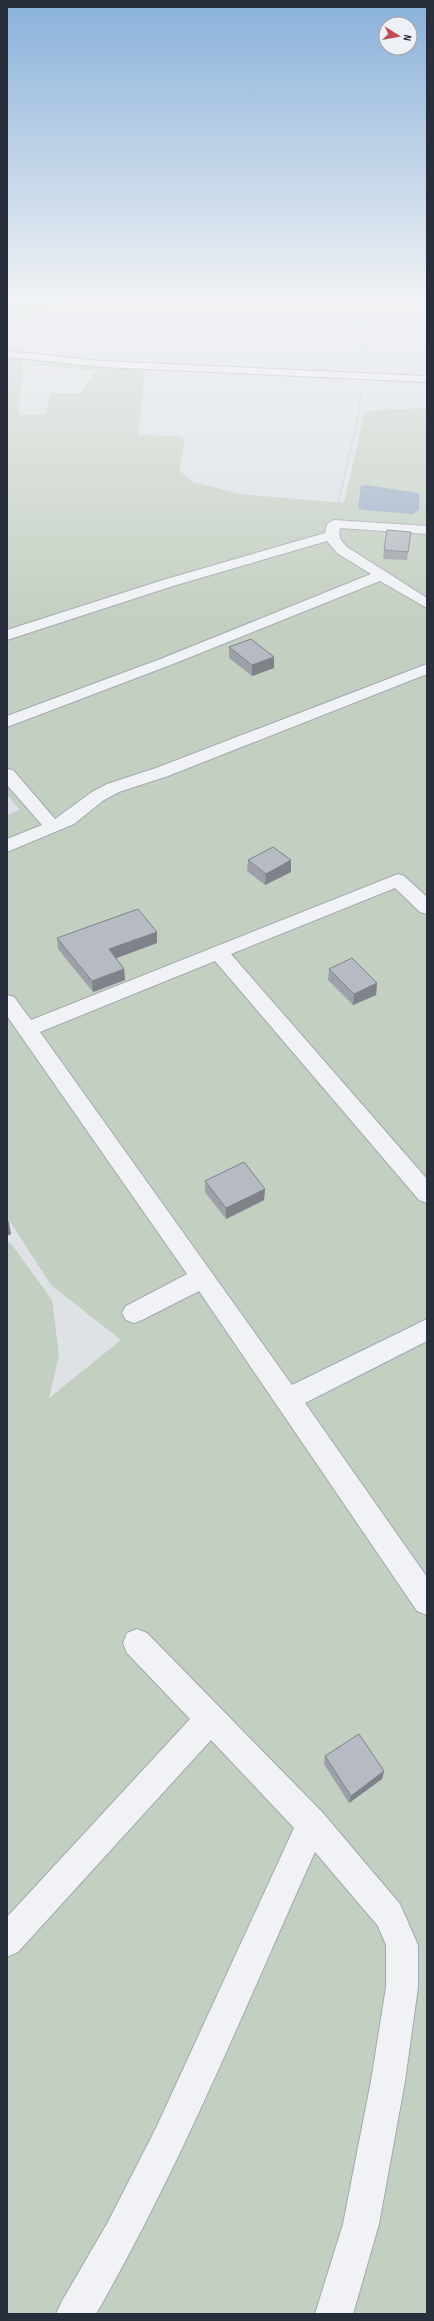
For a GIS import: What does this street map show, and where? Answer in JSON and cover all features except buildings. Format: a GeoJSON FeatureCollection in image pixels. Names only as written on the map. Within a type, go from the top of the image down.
{"type":"FeatureCollection","features":[{"type":"Feature","properties":{"kind":"street"},"geometry":{"type":"LineString","coordinates":[[332,530],[333,542],[342,550],[427,604]]}},
{"type":"Feature","properties":{"kind":"street"},"geometry":{"type":"LineString","coordinates":[[7,635],[90,606],[212,569],[332,530],[427,530]]}},
{"type":"Feature","properties":{"kind":"street"},"geometry":{"type":"LineString","coordinates":[[7,722],[168,661],[382,575]]}},
{"type":"Feature","properties":{"kind":"street"},"geometry":{"type":"LineString","coordinates":[[7,846],[68,820],[98,796],[113,788],[162,772],[427,669]]}},
{"type":"Feature","properties":{"kind":"street"},"geometry":{"type":"LineString","coordinates":[[7,774],[53,827]]}},
{"type":"Feature","properties":{"kind":"street"},"geometry":{"type":"LineString","coordinates":[[28,1029],[398,880],[427,908]]}},
{"type":"Feature","properties":{"kind":"street"},"geometry":{"type":"LineString","coordinates":[[218,952],[427,1194]]}},
{"type":"Feature","properties":{"kind":"street"},"geometry":{"type":"LineString","coordinates":[[7,1002],[28,1029],[202,1278],[289,1399],[427,1601]]}},
{"type":"Feature","properties":{"kind":"street"},"geometry":{"type":"LineString","coordinates":[[134,1313],[202,1278]]}},
{"type":"Feature","properties":{"kind":"street"},"geometry":{"type":"LineString","coordinates":[[289,1399],[427,1329]]}},
{"type":"Feature","properties":{"kind":"street"},"geometry":{"type":"LineString","coordinates":[[137,1643],[209,1720],[312,1824],[389,1915],[402,1944],[402,1987],[388,2081],[361,2224],[334,2314]]}},
{"type":"Feature","properties":{"kind":"street"},"geometry":{"type":"LineString","coordinates":[[7,1941],[209,1720]]}},
{"type":"Feature","properties":{"kind":"street"},"geometry":{"type":"LineString","coordinates":[[75,2314],[121,2235],[168,2140],[312,1824]]}},
{"type":"Feature","properties":{"kind":"path"},"geometry":{"type":"LineString","coordinates":[[332,530],[360,407]]}},
{"type":"Feature","properties":{"kind":"green space"},"geometry":{"type":"Polygon","coordinates":[[[7,407],[20,407],[19,415],[45,414],[47,407],[141,407],[138,435],[181,436],[185,441],[179,470],[193,482],[240,494],[344,503],[365,411],[427,408],[427,2314],[7,2314],[7,1243],[10,1242],[52,1300],[59,1355],[49,1398],[121,1340],[51,1285],[7,1217],[7,815],[20,810],[7,795],[7,407]],[[367,485],[361,510],[413,514],[418,510],[419,493],[367,485]]]}},
{"type":"Feature","properties":{"kind":"water"},"geometry":{"type":"Polygon","coordinates":[[[367,485],[419,493],[419,510],[413,514],[362,510],[358,507],[361,486],[367,485]]]}}]}
